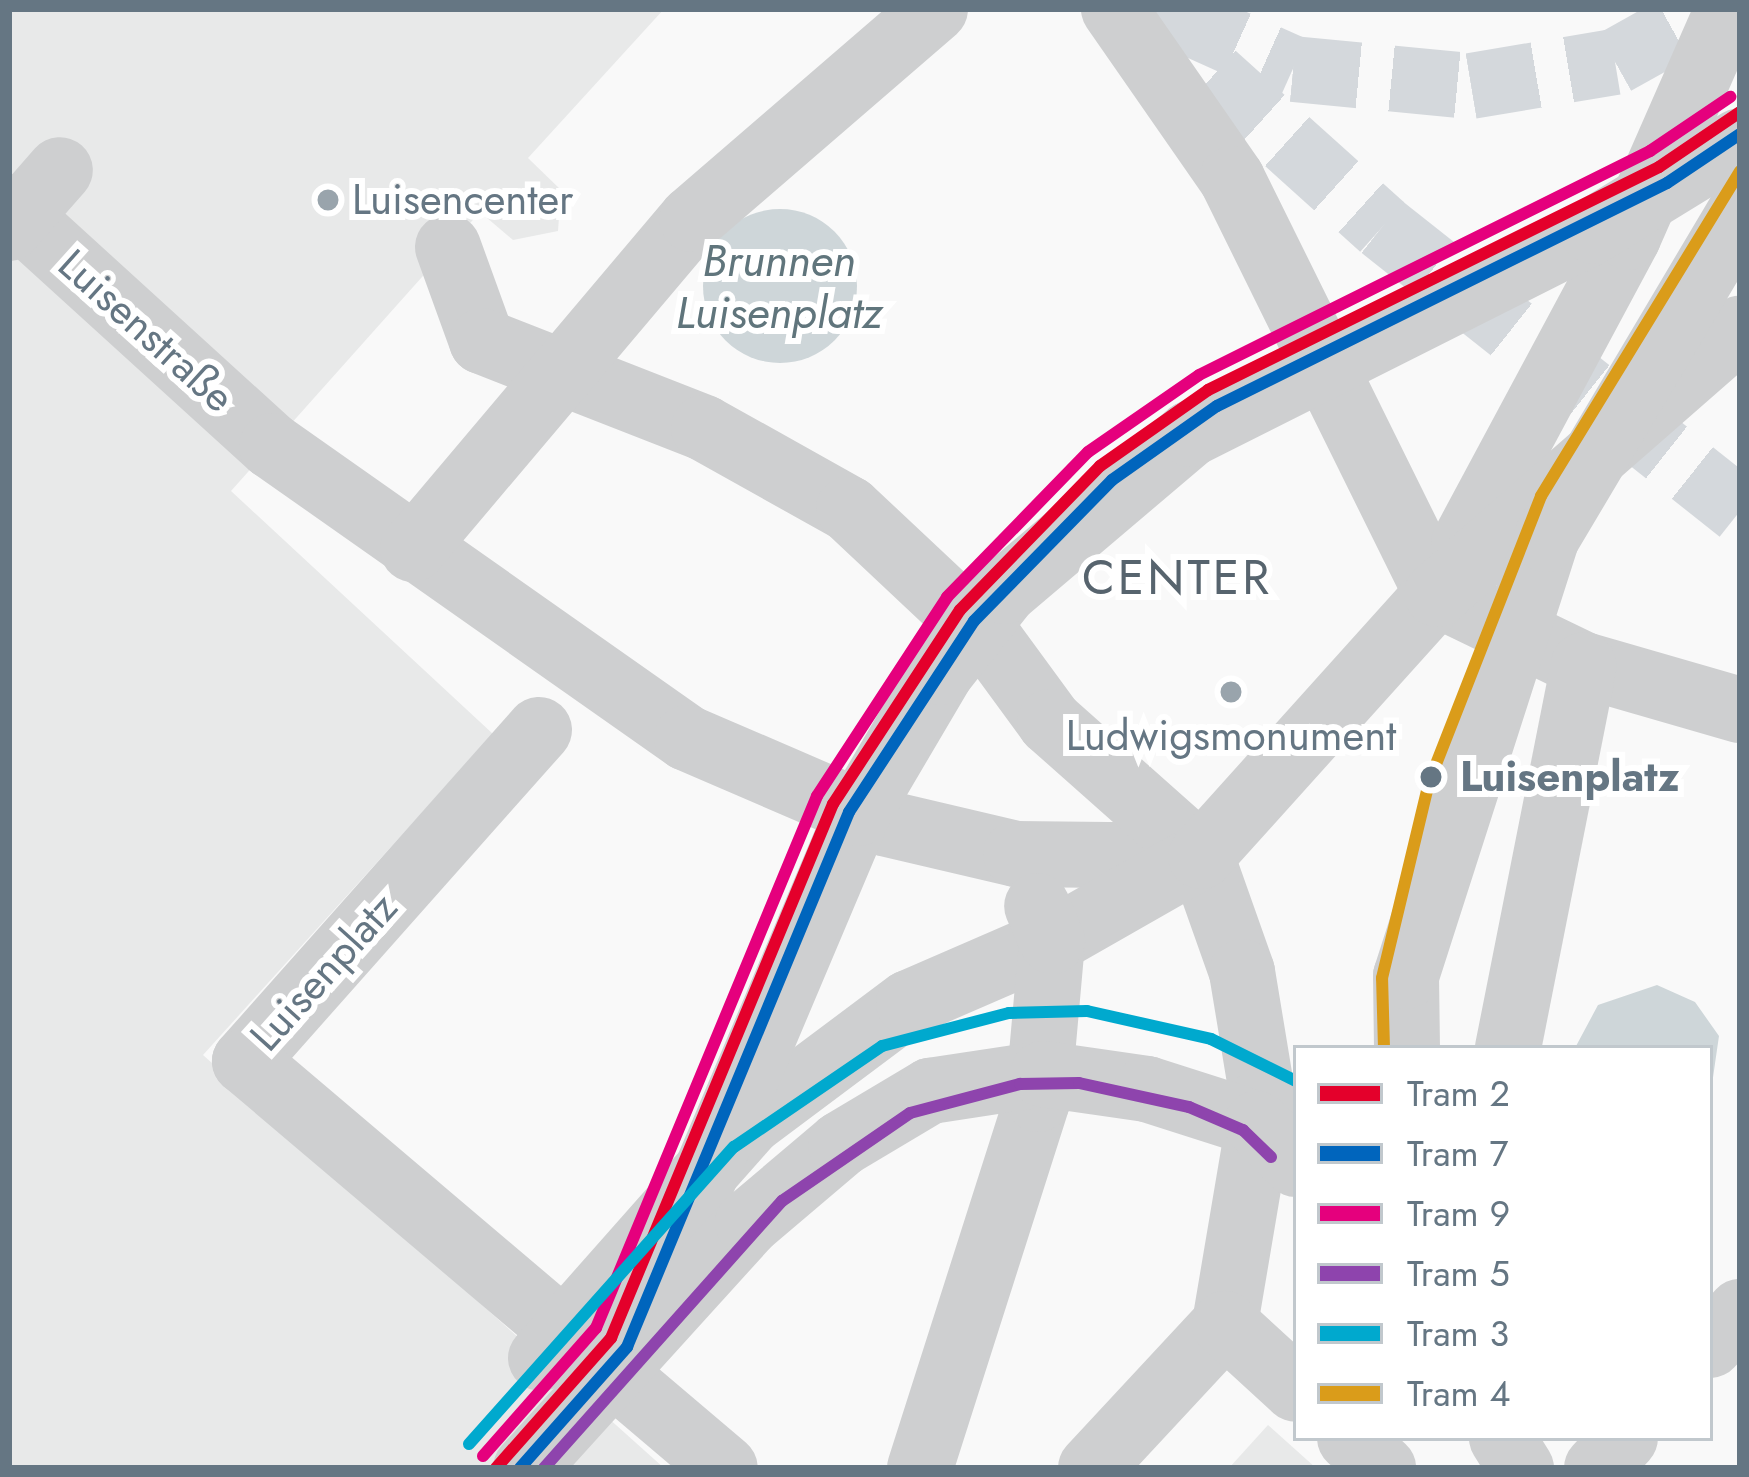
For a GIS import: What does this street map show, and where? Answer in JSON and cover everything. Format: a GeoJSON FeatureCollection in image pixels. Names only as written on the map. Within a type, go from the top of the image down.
{"type":"FeatureCollection","features":[{"type":"Feature","properties":{"kind":"street"},"geometry":{"type":"LineString","coordinates":[[935,9],[692,219],[413,549],[637,707],[858,813],[1016,854],[1201,856]]}},
{"type":"Feature","properties":{"kind":"street"},"geometry":{"type":"LineString","coordinates":[[1114,9],[1232,178],[1437,594],[1512,634],[1585,665],[1740,710]]}},
{"type":"Feature","properties":{"kind":"street"},"geometry":{"type":"LineString","coordinates":[[1437,594],[1643,204],[1728,9]]}},
{"type":"Feature","properties":{"kind":"street"},"geometry":{"type":"LineString","coordinates":[[526,1468],[698,1183],[858,813],[977,627],[1085,514],[1190,434],[1324,358],[1643,204],[1740,141]]}},
{"type":"Feature","properties":{"kind":"street","name":"Luisenstraße"},"geometry":{"type":"LineString","coordinates":[[25,205],[272,446],[413,549]]}},
{"type":"Feature","properties":{"kind":"street"},"geometry":{"type":"LineString","coordinates":[[1407,1045],[1406,976],[1512,634],[1587,460],[1740,212]]}},
{"type":"Feature","properties":{"kind":"street"},"geometry":{"type":"LineString","coordinates":[[448,247],[482,341],[704,428],[849,508],[977,627],[1050,722],[1201,856],[1242,971],[1277,1144],[1225,1324],[1091,1468]]}},
{"type":"Feature","properties":{"kind":"street"},"geometry":{"type":"LineString","coordinates":[[698,1183],[751,1121],[909,1003],[1052,941],[1201,856],[1437,594],[1740,329]]}},
{"type":"Feature","properties":{"kind":"street"},"geometry":{"type":"LineString","coordinates":[[1509,1045],[1585,665]]}},
{"type":"Feature","properties":{"kind":"street","name":"Luisenplatz"},"geometry":{"type":"LineString","coordinates":[[637,707],[610,724],[516,732],[245,1061],[588,1362],[725,1468]]}},
{"type":"Feature","properties":{"kind":"street"},"geometry":{"type":"LineString","coordinates":[[920,1468],[1043,1074],[1052,941],[1016,854]]}},
{"type":"Feature","properties":{"kind":"street"},"geometry":{"type":"LineString","coordinates":[[588,1362],[841,1144],[930,1091],[1043,1074],[1148,1088],[1277,1144]]}},
{"type":"Feature","properties":{"kind":"street"},"geometry":{"type":"LineString","coordinates":[[1713,1342],[1740,1312]]}},
{"type":"Feature","properties":{"kind":"street"},"geometry":{"type":"LineString","coordinates":[[1225,1324],[1293,1386]]}},
{"type":"Feature","properties":{"kind":"street"},"geometry":{"type":"LineString","coordinates":[[1353,1441],[1383,1468]]}},
{"type":"Feature","properties":{"kind":"street"},"geometry":{"type":"LineString","coordinates":[[1502,1441],[1521,1468]]}},
{"type":"Feature","properties":{"kind":"street"},"geometry":{"type":"LineString","coordinates":[[1598,1468],[1622,1441]]}},
{"type":"Feature","properties":{"kind":"shaded area"},"geometry":{"type":"Polygon","coordinates":[[[9,9],[664,9],[528,158],[561,190],[558,231],[513,240],[480,212],[231,491],[493,734],[203,1055],[664,1468],[9,1468],[9,9]]]}},
{"type":"Feature","properties":{"kind":"shaded area"},"geometry":{"type":"Polygon","coordinates":[[[1268,1425],[1316,1468],[1229,1468],[1268,1425]]]}},
{"type":"Feature","properties":{"kind":"water","name":"Brunnen Luisenplatz"},"geometry":{"type":"Polygon","coordinates":[[[780,209],[810,215],[835,231],[851,256],[857,286],[851,316],[835,341],[810,357],[780,363],[750,357],[725,341],[709,316],[703,286],[709,256],[725,231],[750,215],[780,209]]]}},
{"type":"Feature","properties":{"kind":"water"},"geometry":{"type":"Polygon","coordinates":[[[1657,985],[1695,1002],[1719,1036],[1713,1077],[1713,1045],[1577,1045],[1598,1005],[1657,985]]]}},
{"type":"Feature","properties":{"kind":"tunnel"},"geometry":{"type":"LineString","coordinates":[[1140,9],[1382,227],[1740,511]]}},
{"type":"Feature","properties":{"kind":"tunnel"},"geometry":{"type":"LineString","coordinates":[[1177,17],[1293,69],[1471,86],[1615,62],[1710,9]]}},
{"type":"Feature","properties":{"kind":"tram line","name":"9"},"geometry":{"type":"LineString","coordinates":[[483,1456],[596,1328],[817,796],[947,597],[1088,452],[1199,375],[1650,151],[1730,97]]}},
{"type":"Feature","properties":{"kind":"tram line","name":"2"},"geometry":{"type":"LineString","coordinates":[[496,1468],[611,1338],[833,804],[960,610],[1100,466],[1208,390],[1659,167],[1740,112]]}},
{"type":"Feature","properties":{"kind":"tram line","name":"7"},"geometry":{"type":"LineString","coordinates":[[520,1468],[627,1347],[849,812],[974,621],[1112,480],[1217,406],[1667,183],[1740,134]]}},
{"type":"Feature","properties":{"kind":"tram line","name":"4"},"geometry":{"type":"LineString","coordinates":[[1384,1045],[1382,978],[1429,782],[1541,496],[1740,171]]}},
{"type":"Feature","properties":{"kind":"tram line","name":"3"},"geometry":{"type":"LineString","coordinates":[[469,1444],[734,1147],[882,1046],[1009,1013],[1087,1011],[1211,1039],[1293,1080]]}},
{"type":"Feature","properties":{"kind":"tram line","name":"5"},"geometry":{"type":"LineString","coordinates":[[544,1468],[782,1201],[910,1113],[1020,1084],[1079,1083],[1189,1107],[1243,1130],[1271,1157]]}},
{"type":"Feature","properties":{"kind":"place","name":"Luisencenter"},"geometry":{"type":"Point","coordinates":[328,200]}},
{"type":"Feature","properties":{"kind":"place","name":"Ludwigsmonument"},"geometry":{"type":"Point","coordinates":[1231,692]}},
{"type":"Feature","properties":{"kind":"place","name":"Luisenplatz"},"geometry":{"type":"Point","coordinates":[1431,777]}},
{"type":"Feature","properties":{"kind":"district","name":"CENTER"},"geometry":{"type":"Point","coordinates":[1177,578]}}]}
